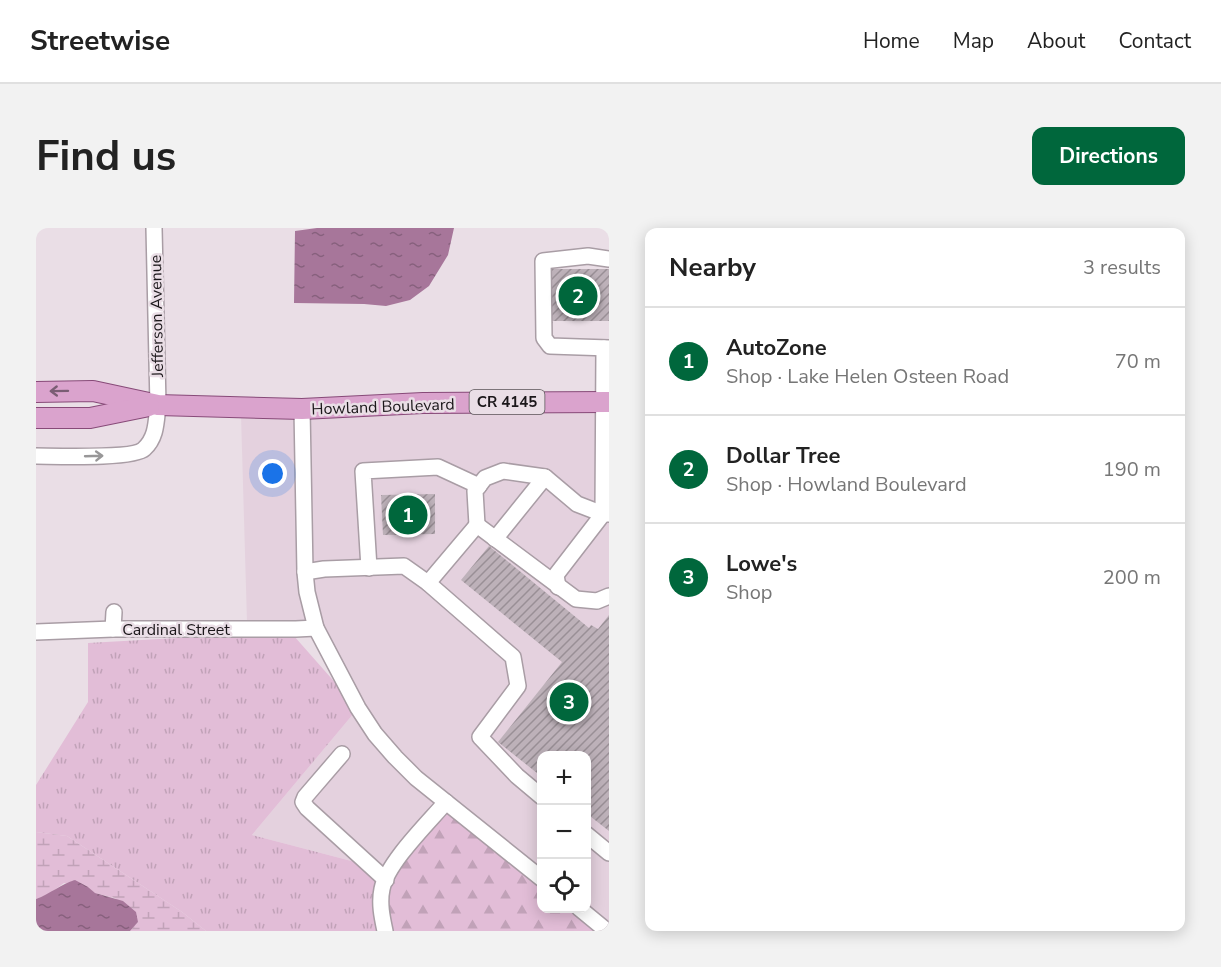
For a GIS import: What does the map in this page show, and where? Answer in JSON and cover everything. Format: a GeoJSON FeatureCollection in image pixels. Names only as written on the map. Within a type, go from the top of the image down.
{"type":"FeatureCollection","features":[{"type":"Feature","properties":{"kind":"main road","name":"Howland Boulevard"},"geometry":{"type":"LineString","coordinates":[[36,392],[93,391],[158,405],[302,409],[423,403],[607,402]]}},
{"type":"Feature","properties":{"kind":"main road","name":"Howland Boulevard"},"geometry":{"type":"LineString","coordinates":[[36,418],[90,418],[158,405]]}},
{"type":"Feature","properties":{"kind":"street","name":"Jefferson Avenue"},"geometry":{"type":"LineString","coordinates":[[36,456],[134,454],[142,452],[149,444],[154,434],[158,405],[154,228]]}},
{"type":"Feature","properties":{"kind":"street"},"geometry":{"type":"LineString","coordinates":[[558,586],[556,575],[606,514],[606,348],[550,346],[544,338],[543,261],[588,256],[609,259]]}},
{"type":"Feature","properties":{"kind":"street"},"geometry":{"type":"LineString","coordinates":[[302,409],[305,572],[307,592],[316,628],[358,708],[375,734],[395,757],[416,778],[537,875]]}},
{"type":"Feature","properties":{"kind":"street"},"geometry":{"type":"LineString","coordinates":[[369,568],[363,471],[438,467],[479,486]]}},
{"type":"Feature","properties":{"kind":"street"},"geometry":{"type":"LineString","coordinates":[[428,583],[477,525],[476,491],[479,486],[485,478],[502,471],[545,477],[577,504],[606,514]]}},
{"type":"Feature","properties":{"kind":"street"},"geometry":{"type":"LineString","coordinates":[[495,539],[545,477]]}},
{"type":"Feature","properties":{"kind":"street"},"geometry":{"type":"LineString","coordinates":[[477,525],[576,599],[597,602],[609,596]]}},
{"type":"Feature","properties":{"kind":"street"},"geometry":{"type":"LineString","coordinates":[[305,572],[324,569],[404,566],[428,583],[513,657],[518,686],[480,736],[517,776],[537,792]]}},
{"type":"Feature","properties":{"kind":"street"},"geometry":{"type":"LineString","coordinates":[[113,629],[114,612]]}},
{"type":"Feature","properties":{"kind":"street","name":"Cardinal Street"},"geometry":{"type":"LineString","coordinates":[[36,632],[113,629],[316,628]]}},
{"type":"Feature","properties":{"kind":"street"},"geometry":{"type":"LineString","coordinates":[[342,754],[303,802],[386,880]]}},
{"type":"Feature","properties":{"kind":"street"},"geometry":{"type":"LineString","coordinates":[[385,931],[381,913],[382,888],[392,865],[446,802]]}},
{"type":"Feature","properties":{"kind":"street"},"geometry":{"type":"LineString","coordinates":[[591,838],[609,853]]}},
{"type":"Feature","properties":{"kind":"street"},"geometry":{"type":"LineString","coordinates":[[584,913],[607,931]]}},
{"type":"Feature","properties":{"kind":"shaded area"},"geometry":{"type":"Polygon","coordinates":[[[609,409],[609,925],[591,910],[591,751],[537,751],[537,867],[420,773],[380,730],[322,626],[311,570],[309,417],[424,410],[609,409]]]}},
{"type":"Feature","properties":{"kind":"shaded area"},"geometry":{"type":"Polygon","coordinates":[[[241,415],[296,416],[297,569],[307,621],[247,622],[241,415]]]}},
{"type":"Feature","properties":{"kind":"shaded area"},"geometry":{"type":"Polygon","coordinates":[[[354,713],[436,802],[382,869],[252,835],[354,713]]]}},
{"type":"Feature","properties":{"kind":"green space"},"geometry":{"type":"Polygon","coordinates":[[[213,636],[294,636],[339,687],[354,713],[252,835],[382,869],[375,900],[378,931],[206,931],[182,912],[67,836],[36,832],[36,785],[88,702],[88,643],[213,636]]]}},
{"type":"Feature","properties":{"kind":"green space"},"geometry":{"type":"Polygon","coordinates":[[[447,811],[537,884],[537,913],[573,913],[596,931],[392,931],[389,916],[389,890],[399,870],[447,811]]]}},
{"type":"Feature","properties":{"kind":"green space"},"geometry":{"type":"Polygon","coordinates":[[[36,832],[67,836],[182,912],[206,931],[130,931],[138,922],[115,898],[94,893],[88,887],[64,883],[49,894],[36,899],[36,832]]]}},
{"type":"Feature","properties":{"kind":"water"},"geometry":{"type":"Polygon","coordinates":[[[317,228],[454,228],[448,255],[429,286],[410,300],[386,306],[294,303],[295,231],[317,228]]]}},
{"type":"Feature","properties":{"kind":"water"},"geometry":{"type":"Polygon","coordinates":[[[75,880],[95,893],[123,901],[136,912],[138,922],[130,931],[36,931],[36,899],[75,880]]]}},
{"type":"Feature","properties":{"kind":"building"},"geometry":{"type":"Polygon","coordinates":[[[609,269],[609,321],[552,321],[553,323],[548,324],[548,270],[609,269]]]}},
{"type":"Feature","properties":{"kind":"building"},"geometry":{"type":"Polygon","coordinates":[[[435,494],[435,534],[383,535],[381,495],[435,494]]]}},
{"type":"Feature","properties":{"kind":"building"},"geometry":{"type":"Polygon","coordinates":[[[489,546],[589,628],[591,625],[598,629],[609,615],[609,831],[591,817],[591,751],[537,751],[537,773],[498,742],[562,662],[461,580],[489,546]]]}},
{"type":"Feature","properties":{"kind":"place","name":"Dollar Tree"},"geometry":{"type":"Point","coordinates":[578,296]}},
{"type":"Feature","properties":{"kind":"place","name":"AutoZone"},"geometry":{"type":"Point","coordinates":[408,515]}},
{"type":"Feature","properties":{"kind":"place","name":"Lowe's"},"geometry":{"type":"Point","coordinates":[569,702]}}]}
